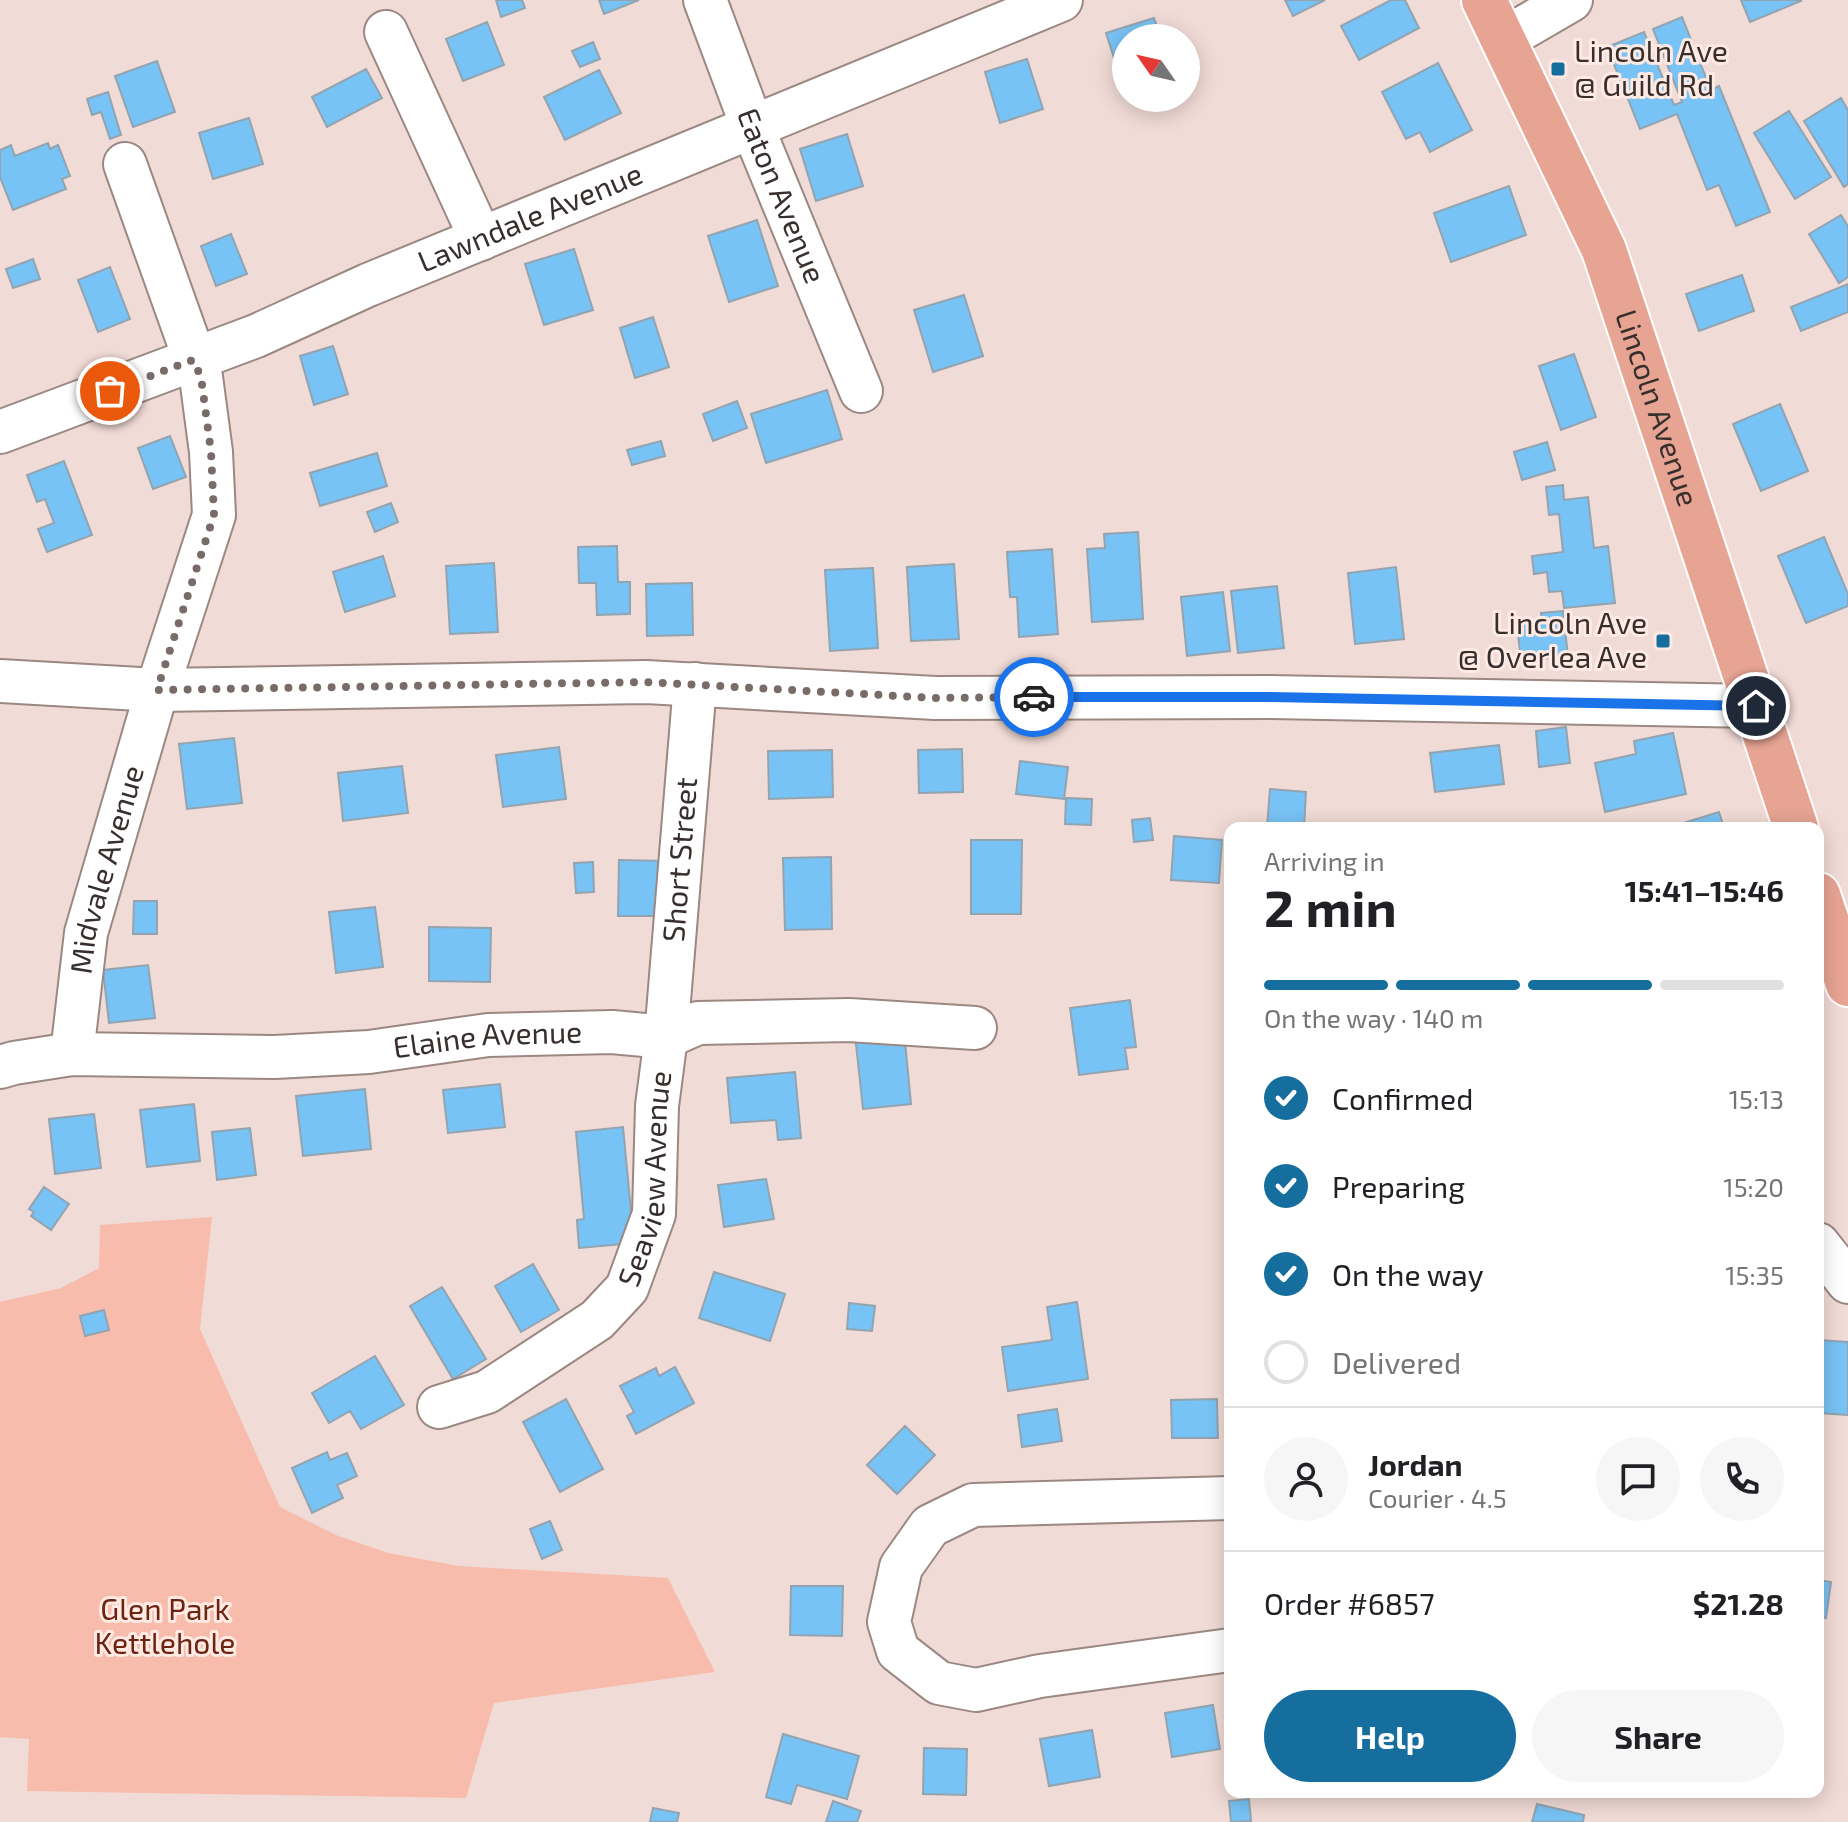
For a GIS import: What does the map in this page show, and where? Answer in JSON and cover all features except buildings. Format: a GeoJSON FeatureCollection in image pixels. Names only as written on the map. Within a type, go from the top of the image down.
{"type":"FeatureCollection","features":[{"type":"Feature","properties":{"kind":"main road","name":"Lincoln Avenue"},"geometry":{"type":"LineString","coordinates":[[1484,0],[1604,250],[1794,822]]}},
{"type":"Feature","properties":{"kind":"main road"},"geometry":{"type":"LineString","coordinates":[[1824,913],[1848,984]]}},
{"type":"Feature","properties":{"kind":"street","name":"Eaton Avenue"},"geometry":{"type":"LineString","coordinates":[[705,0],[752,126],[861,391]]}},
{"type":"Feature","properties":{"kind":"street","name":"Lawndale Avenue"},"geometry":{"type":"LineString","coordinates":[[0,432],[256,336],[368,285],[1061,0]]}},
{"type":"Feature","properties":{"kind":"street"},"geometry":{"type":"LineString","coordinates":[[1504,39],[1571,0]]}},
{"type":"Feature","properties":{"kind":"street"},"geometry":{"type":"LineString","coordinates":[[386,32],[481,239]]}},
{"type":"Feature","properties":{"kind":"street","name":"Midvale Avenue"},"geometry":{"type":"LineString","coordinates":[[72,1054],[86,933],[157,690],[214,515],[211,452],[201,377],[125,164]]}},
{"type":"Feature","properties":{"kind":"street"},"geometry":{"type":"LineString","coordinates":[[0,681],[157,690],[646,682],[935,698],[1270,697],[1756,706]]}},
{"type":"Feature","properties":{"kind":"street","name":"Short Street"},"geometry":{"type":"LineString","coordinates":[[666,1037],[695,684]]}},
{"type":"Feature","properties":{"kind":"street","name":"Elaine Avenue"},"geometry":{"type":"LineString","coordinates":[[0,1067],[72,1054],[275,1057],[369,1052],[488,1035],[612,1032],[666,1037],[698,1023],[849,1020],[975,1028]]}},
{"type":"Feature","properties":{"kind":"street","name":"Seaview Avenue"},"geometry":{"type":"LineString","coordinates":[[439,1407],[487,1392],[597,1320],[627,1288],[654,1214],[657,1106],[666,1037]]}},
{"type":"Feature","properties":{"kind":"street"},"geometry":{"type":"LineString","coordinates":[[1824,1252],[1848,1282]]}},
{"type":"Feature","properties":{"kind":"street"},"geometry":{"type":"LineString","coordinates":[[1224,1498],[973,1505],[930,1526],[901,1567],[889,1622],[898,1651],[939,1683],[976,1690],[1040,1676],[1224,1651]]}},
{"type":"Feature","properties":{"kind":"green space","name":"Glen Park Kettlehole"},"geometry":{"type":"Polygon","coordinates":[[[212,1217],[200,1329],[280,1507],[336,1535],[388,1553],[459,1566],[668,1578],[715,1672],[494,1703],[466,1798],[27,1791],[29,1739],[0,1737],[0,1302],[61,1288],[99,1268],[100,1225],[212,1217]]]}},
{"type":"Feature","properties":{"kind":"way so far"},"geometry":{"type":"LineString","coordinates":[[110,391],[193,360],[201,377],[211,452],[214,515],[157,690],[646,682],[935,698],[1034,697]]}},
{"type":"Feature","properties":{"kind":"place","name":"Lincoln Ave @ Guild Rd"},"geometry":{"type":"Point","coordinates":[1558,69]}},
{"type":"Feature","properties":{"kind":"place","name":"Lincoln Ave @ Overlea Ave"},"geometry":{"type":"Point","coordinates":[1663,641]}},
{"type":"Feature","properties":{"kind":"route"},"geometry":{"type":"LineString","coordinates":[[1034,697],[1270,697],[1756,706]]}}]}
